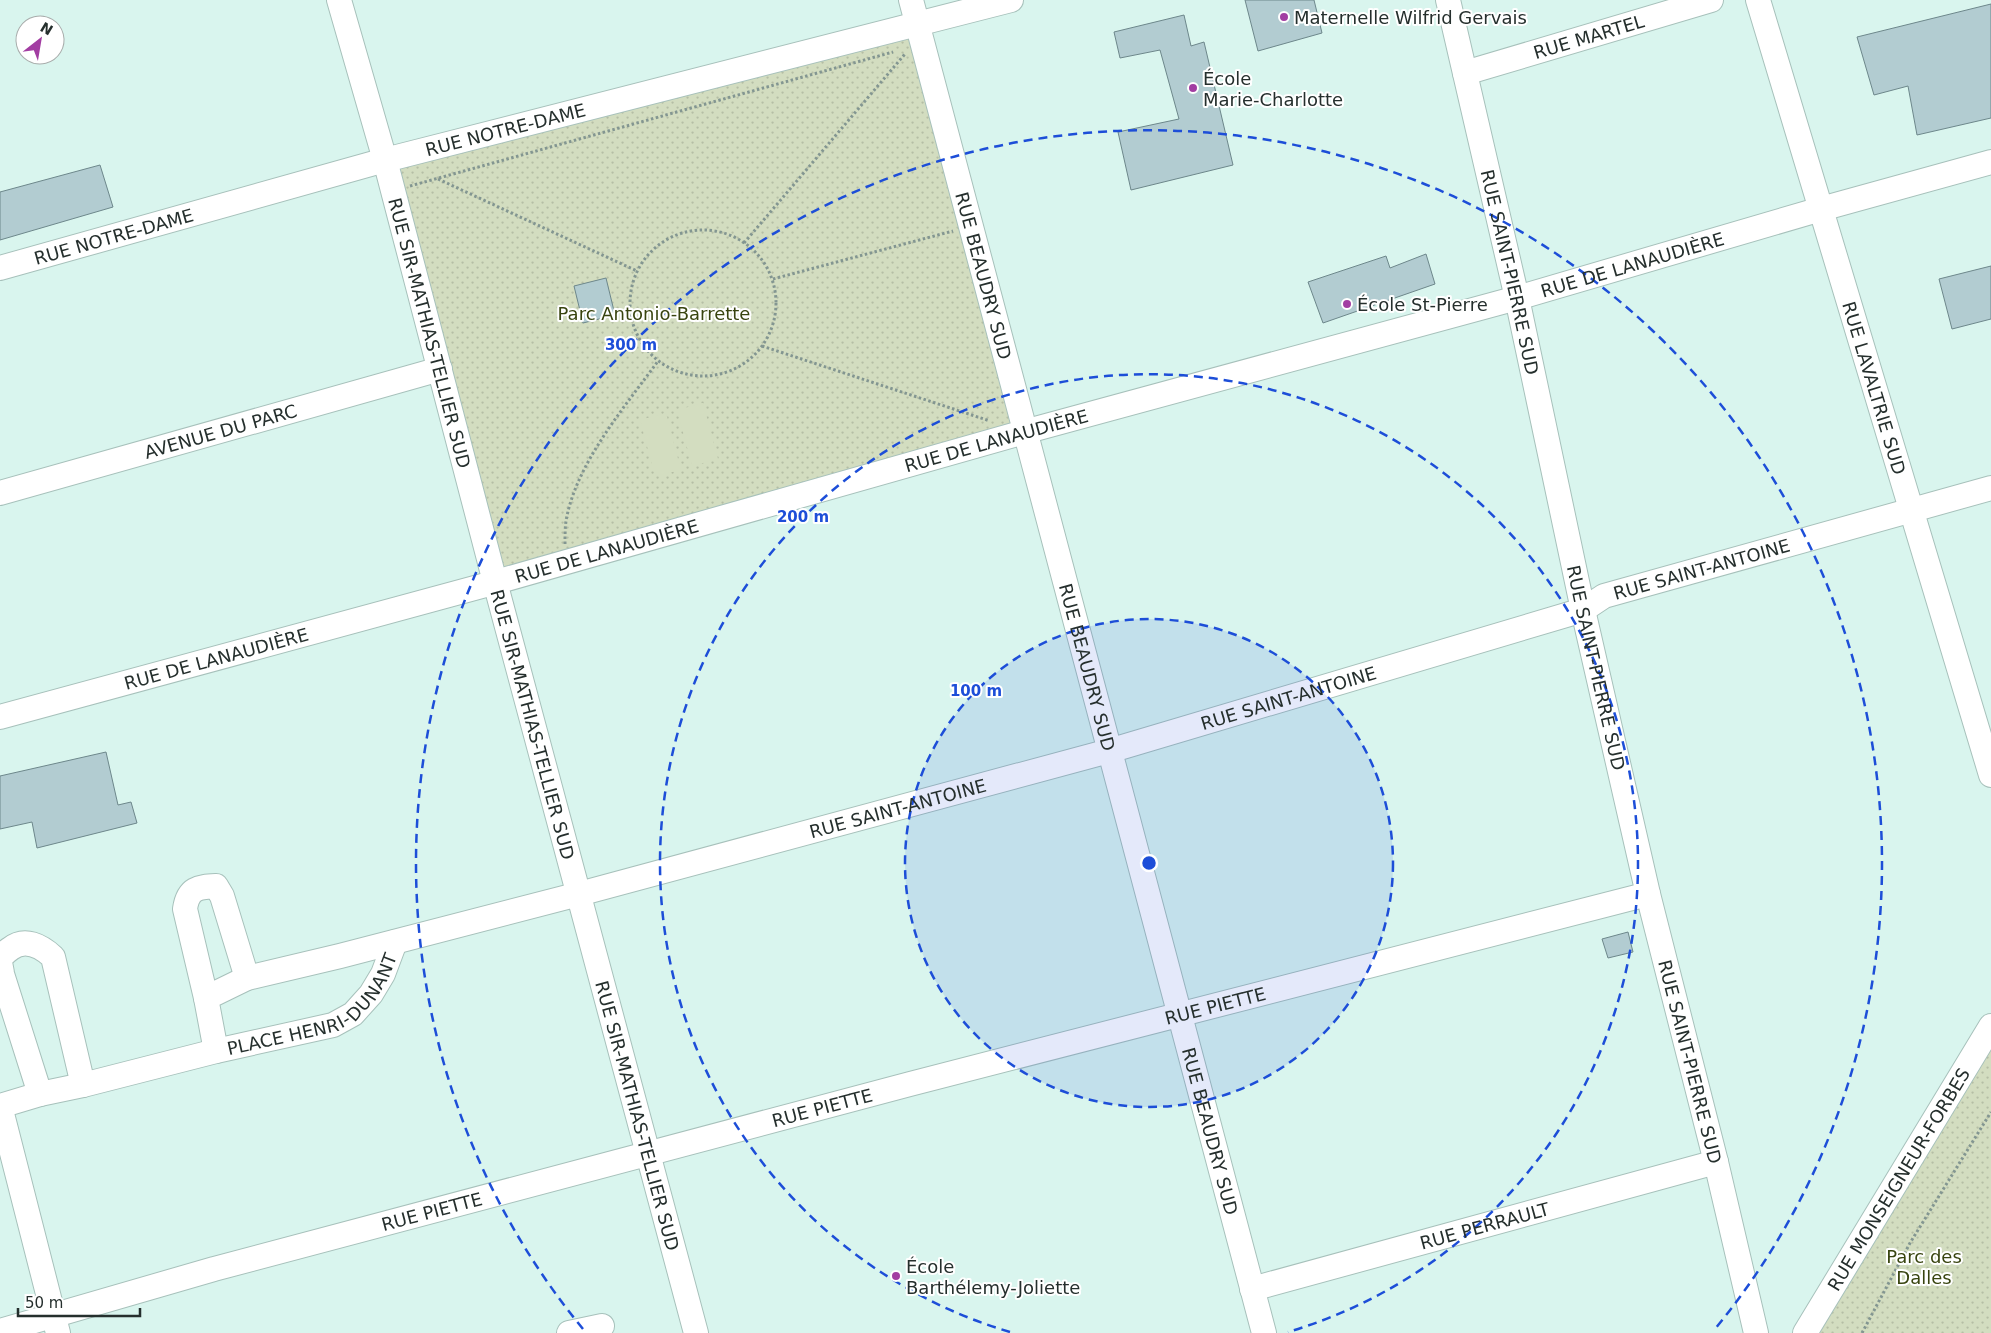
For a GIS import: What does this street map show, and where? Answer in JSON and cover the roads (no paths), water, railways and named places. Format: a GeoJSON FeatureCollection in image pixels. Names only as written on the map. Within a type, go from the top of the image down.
{"type":"FeatureCollection","features":[{"type":"Feature","properties":{"kind":"street","name":"RUE SIR-MATHIAS-TELLIER SUD"},"geometry":{"type":"LineString","coordinates":[[339,0],[385,160],[495,582],[696,1333]]}},
{"type":"Feature","properties":{"kind":"street","name":"RUE BEAUDRY SUD"},"geometry":{"type":"LineString","coordinates":[[911,0],[917,38],[970,227],[1264,1333]]}},
{"type":"Feature","properties":{"kind":"street","name":"RUE NOTRE-DAME"},"geometry":{"type":"LineString","coordinates":[[0,268],[385,160],[917,38],[1011,0]]}},
{"type":"Feature","properties":{"kind":"street","name":"RUE SAINT-PIERRE SUD"},"geometry":{"type":"LineString","coordinates":[[1448,0],[1517,298],[1583,610],[1648,894],[1716,1162],[1756,1333]]}},
{"type":"Feature","properties":{"kind":"street","name":"RUE MARTEL"},"geometry":{"type":"LineString","coordinates":[[1465,73],[1711,0]]}},
{"type":"Feature","properties":{"kind":"street","name":"RUE LAVALTRIE SUD"},"geometry":{"type":"LineString","coordinates":[[1758,0],[1991,775]]}},
{"type":"Feature","properties":{"kind":"street","name":"RUE DE LANAUDIÈRE"},"geometry":{"type":"LineString","coordinates":[[0,717],[495,582],[1024,432],[1517,298],[1821,209],[1991,162]]}},
{"type":"Feature","properties":{"kind":"street","name":"AVENUE DU PARC"},"geometry":{"type":"LineString","coordinates":[[0,493],[440,369]]}},
{"type":"Feature","properties":{"kind":"street","name":"RUE SAINT-ANTOINE"},"geometry":{"type":"LineString","coordinates":[[579,894],[1109,751],[1583,610],[1604,596],[1991,488]]}},
{"type":"Feature","properties":{"kind":"street","name":"PLACE HENRI-DUNANT"},"geometry":{"type":"LineString","coordinates":[[216,1051],[185,908],[186,901],[191,892],[202,887],[216,886],[222,896],[247,978]]}},
{"type":"Feature","properties":{"kind":"street","name":"PLACE HENRI-DUNANT"},"geometry":{"type":"LineString","coordinates":[[206,998],[247,978],[579,894]]}},
{"type":"Feature","properties":{"kind":"street","name":"RUE PIETTE"},"geometry":{"type":"LineString","coordinates":[[0,1330],[55,1324],[214,1269],[900,1087],[1648,894]]}},
{"type":"Feature","properties":{"kind":"street","name":"PLACE HENRI-DUNANT"},"geometry":{"type":"LineString","coordinates":[[0,1106],[40,1094],[216,1051],[333,1025],[353,1014],[371,994],[383,974],[395,942]]}},
{"type":"Feature","properties":{"kind":"street"},"geometry":{"type":"LineString","coordinates":[[40,1094],[2,974],[0,962],[5,953],[15,944],[35,944],[46,950],[53,957],[83,1085]]}},
{"type":"Feature","properties":{"kind":"street","name":"RUE MONSEIGNEUR-FORBES"},"geometry":{"type":"LineString","coordinates":[[1805,1333],[1991,1026]]}},
{"type":"Feature","properties":{"kind":"street"},"geometry":{"type":"LineString","coordinates":[[0,1106],[55,1324]]}},
{"type":"Feature","properties":{"kind":"street","name":"RUE PERRAULT"},"geometry":{"type":"LineString","coordinates":[[1252,1289],[1716,1162]]}},
{"type":"Feature","properties":{"kind":"street"},"geometry":{"type":"LineString","coordinates":[[569,1333],[602,1326]]}},
{"type":"Feature","properties":{"kind":"place","name":"Maternelle Wilfrid Gervais"},"geometry":{"type":"Point","coordinates":[1284,17]}},
{"type":"Feature","properties":{"kind":"place","name":"École Marie-Charlotte"},"geometry":{"type":"Point","coordinates":[1193,88]}},
{"type":"Feature","properties":{"kind":"place","name":"École St-Pierre"},"geometry":{"type":"Point","coordinates":[1347,304]}},
{"type":"Feature","properties":{"kind":"place","name":"École Barthélemy-Joliette"},"geometry":{"type":"Point","coordinates":[896,1276]}},
{"type":"Feature","properties":{"kind":"park label","name":"Parc Antonio-Barrette"},"geometry":{"type":"Point","coordinates":[654,313]}},
{"type":"Feature","properties":{"kind":"park label","name":"Parc des Dalles"},"geometry":{"type":"Point","coordinates":[1924,1266]}}]}
